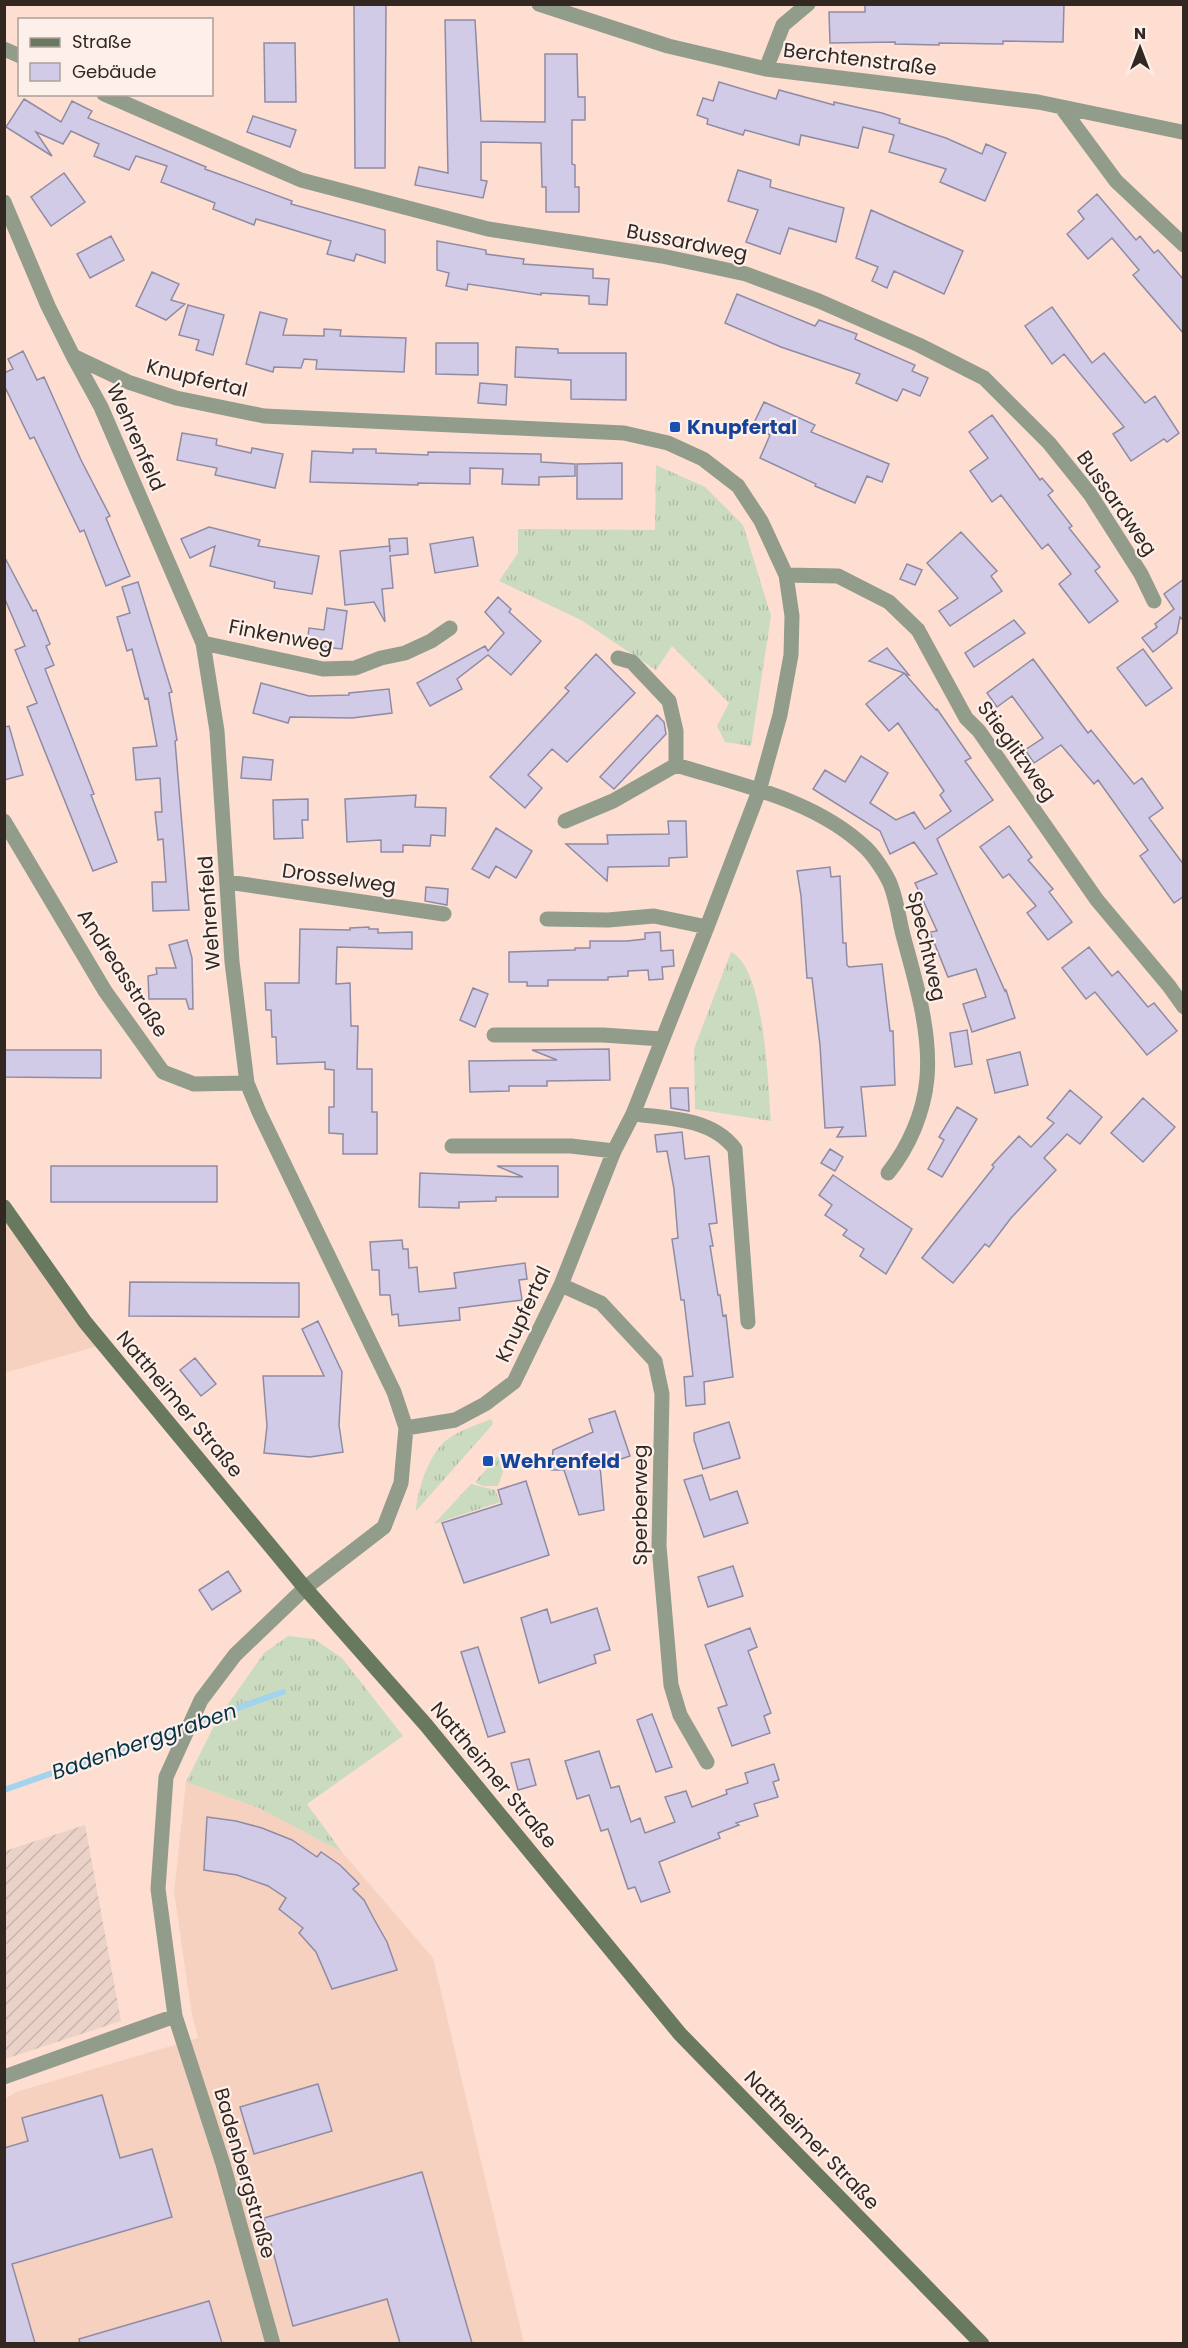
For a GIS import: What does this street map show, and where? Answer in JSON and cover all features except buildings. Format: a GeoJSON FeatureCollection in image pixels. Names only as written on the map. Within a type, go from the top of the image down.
{"type":"FeatureCollection","features":[{"type":"Feature","properties":{"kind":"street","name":"Berchtenstraße"},"geometry":{"type":"LineString","coordinates":[[539,4],[668,46],[765,69],[1038,102],[1182,132]]}},
{"type":"Feature","properties":{"kind":"street"},"geometry":{"type":"LineString","coordinates":[[765,69],[783,25],[808,4]]}},
{"type":"Feature","properties":{"kind":"street","name":"Bussardweg"},"geometry":{"type":"LineString","coordinates":[[109,96],[301,180],[488,229],[662,256],[746,274],[819,302],[919,345],[984,378],[1049,443],[1090,494],[1141,574],[1154,601]]}},
{"type":"Feature","properties":{"kind":"street"},"geometry":{"type":"LineString","coordinates":[[1062,108],[1116,181],[1184,245]]}},
{"type":"Feature","properties":{"kind":"street","name":"Wehrenfeld"},"geometry":{"type":"LineString","coordinates":[[4,202],[48,306],[101,407],[203,643],[217,731],[232,962],[247,1083],[394,1392],[406,1428],[401,1483],[384,1527],[305,1588]]}},
{"type":"Feature","properties":{"kind":"street","name":"Knupfertal"},"geometry":{"type":"LineString","coordinates":[[73,356],[128,382],[167,395],[264,416],[624,433],[668,442],[703,459],[738,486],[761,521],[786,575],[792,616],[791,655],[780,715],[759,791],[633,1114],[614,1151],[561,1285],[514,1382],[485,1404],[455,1420],[406,1428]]}},
{"type":"Feature","properties":{"kind":"street","name":"Stieglitzweg"},"geometry":{"type":"LineString","coordinates":[[786,575],[838,576],[889,602],[918,630],[966,718],[979,731],[1097,900],[1184,1007]]}},
{"type":"Feature","properties":{"kind":"street","name":"Finkenweg"},"geometry":{"type":"LineString","coordinates":[[203,643],[323,669],[355,668],[381,658],[405,653],[431,641],[450,628]]}},
{"type":"Feature","properties":{"kind":"street"},"geometry":{"type":"LineString","coordinates":[[618,658],[632,662],[669,701],[676,731],[676,765]]}},
{"type":"Feature","properties":{"kind":"street"},"geometry":{"type":"LineString","coordinates":[[565,820],[612,801],[676,765],[759,791]]}},
{"type":"Feature","properties":{"kind":"street","name":"Spechtweg"},"geometry":{"type":"LineString","coordinates":[[759,791],[814,812],[839,826],[867,850],[891,885],[928,1043],[927,1080],[918,1119],[900,1158],[888,1173]]}},
{"type":"Feature","properties":{"kind":"street","name":"Andreasstraße"},"geometry":{"type":"LineString","coordinates":[[4,821],[105,991],[163,1072],[194,1084],[247,1083]]}},
{"type":"Feature","properties":{"kind":"street","name":"Drosselweg"},"geometry":{"type":"LineString","coordinates":[[228,882],[444,914]]}},
{"type":"Feature","properties":{"kind":"street"},"geometry":{"type":"LineString","coordinates":[[547,919],[608,920],[654,916],[707,927]]}},
{"type":"Feature","properties":{"kind":"street"},"geometry":{"type":"LineString","coordinates":[[494,1035],[603,1035],[662,1039]]}},
{"type":"Feature","properties":{"kind":"street"},"geometry":{"type":"LineString","coordinates":[[633,1114],[691,1122],[716,1131],[728,1139],[735,1149],[748,1322]]}},
{"type":"Feature","properties":{"kind":"street"},"geometry":{"type":"LineString","coordinates":[[452,1146],[571,1146],[614,1151]]}},
{"type":"Feature","properties":{"kind":"street","name":"Nattheimer Straße"},"geometry":{"type":"LineString","coordinates":[[4,1207],[85,1322],[305,1588],[426,1725],[680,2034],[982,2343]]}},
{"type":"Feature","properties":{"kind":"street","name":"Sperberweg"},"geometry":{"type":"LineString","coordinates":[[561,1285],[602,1303],[655,1361],[662,1394],[659,1546],[671,1685],[680,1715],[707,1762]]}},
{"type":"Feature","properties":{"kind":"street","name":"Badenbergstraße"},"geometry":{"type":"LineString","coordinates":[[273,2343],[223,2164],[175,2016],[158,1889],[166,1777],[201,1700],[235,1655],[305,1588]]}},
{"type":"Feature","properties":{"kind":"street"},"geometry":{"type":"LineString","coordinates":[[4,2077],[175,2016]]}},
{"type":"Feature","properties":{"kind":"shaded area"},"geometry":{"type":"Polygon","coordinates":[[[4,1214],[104,1344],[5,1373],[4,1214]]]}},
{"type":"Feature","properties":{"kind":"shaded area"},"geometry":{"type":"Polygon","coordinates":[[[186,1782],[259,1808],[342,1852],[433,1958],[524,2343],[5,2344],[5,2099],[16,2092],[198,2038],[192,2015],[174,1892],[186,1782]]]}},
{"type":"Feature","properties":{"kind":"shaded area"},"geometry":{"type":"Polygon","coordinates":[[[85,1825],[121,2021],[5,2059],[5,1851],[85,1825]]]}},
{"type":"Feature","properties":{"kind":"green space"},"geometry":{"type":"Polygon","coordinates":[[[656,465],[705,487],[743,525],[771,616],[751,746],[725,742],[717,726],[729,703],[672,646],[656,670],[581,620],[499,581],[518,553],[518,529],[655,530],[656,465]]]}},
{"type":"Feature","properties":{"kind":"green space"},"geometry":{"type":"Polygon","coordinates":[[[731,952],[742,962],[751,980],[758,1003],[766,1056],[771,1121],[695,1109],[694,1049],[731,952]]]}},
{"type":"Feature","properties":{"kind":"green space"},"geometry":{"type":"Polygon","coordinates":[[[491,1419],[493,1424],[416,1511],[426,1472],[441,1445],[458,1433],[491,1419]]]}},
{"type":"Feature","properties":{"kind":"green space"},"geometry":{"type":"Polygon","coordinates":[[[498,1456],[503,1472],[498,1486],[483,1486],[475,1482],[498,1456]]]}},
{"type":"Feature","properties":{"kind":"green space"},"geometry":{"type":"Polygon","coordinates":[[[471,1484],[495,1490],[500,1502],[434,1524],[471,1484]]]}},
{"type":"Feature","properties":{"kind":"green space"},"geometry":{"type":"Polygon","coordinates":[[[288,1636],[314,1639],[342,1658],[403,1736],[307,1804],[342,1852],[259,1808],[186,1782],[217,1720],[264,1653],[288,1636]]]}},
{"type":"Feature","properties":{"kind":"waterway","name":"Badenberggraben"},"geometry":{"type":"LineString","coordinates":[[4,1790],[283,1692]]}},
{"type":"Feature","properties":{"kind":"place","name":"Knupfertal"},"geometry":{"type":"Point","coordinates":[675,427]}},
{"type":"Feature","properties":{"kind":"place","name":"Wehrenfeld"},"geometry":{"type":"Point","coordinates":[488,1461]}}]}
